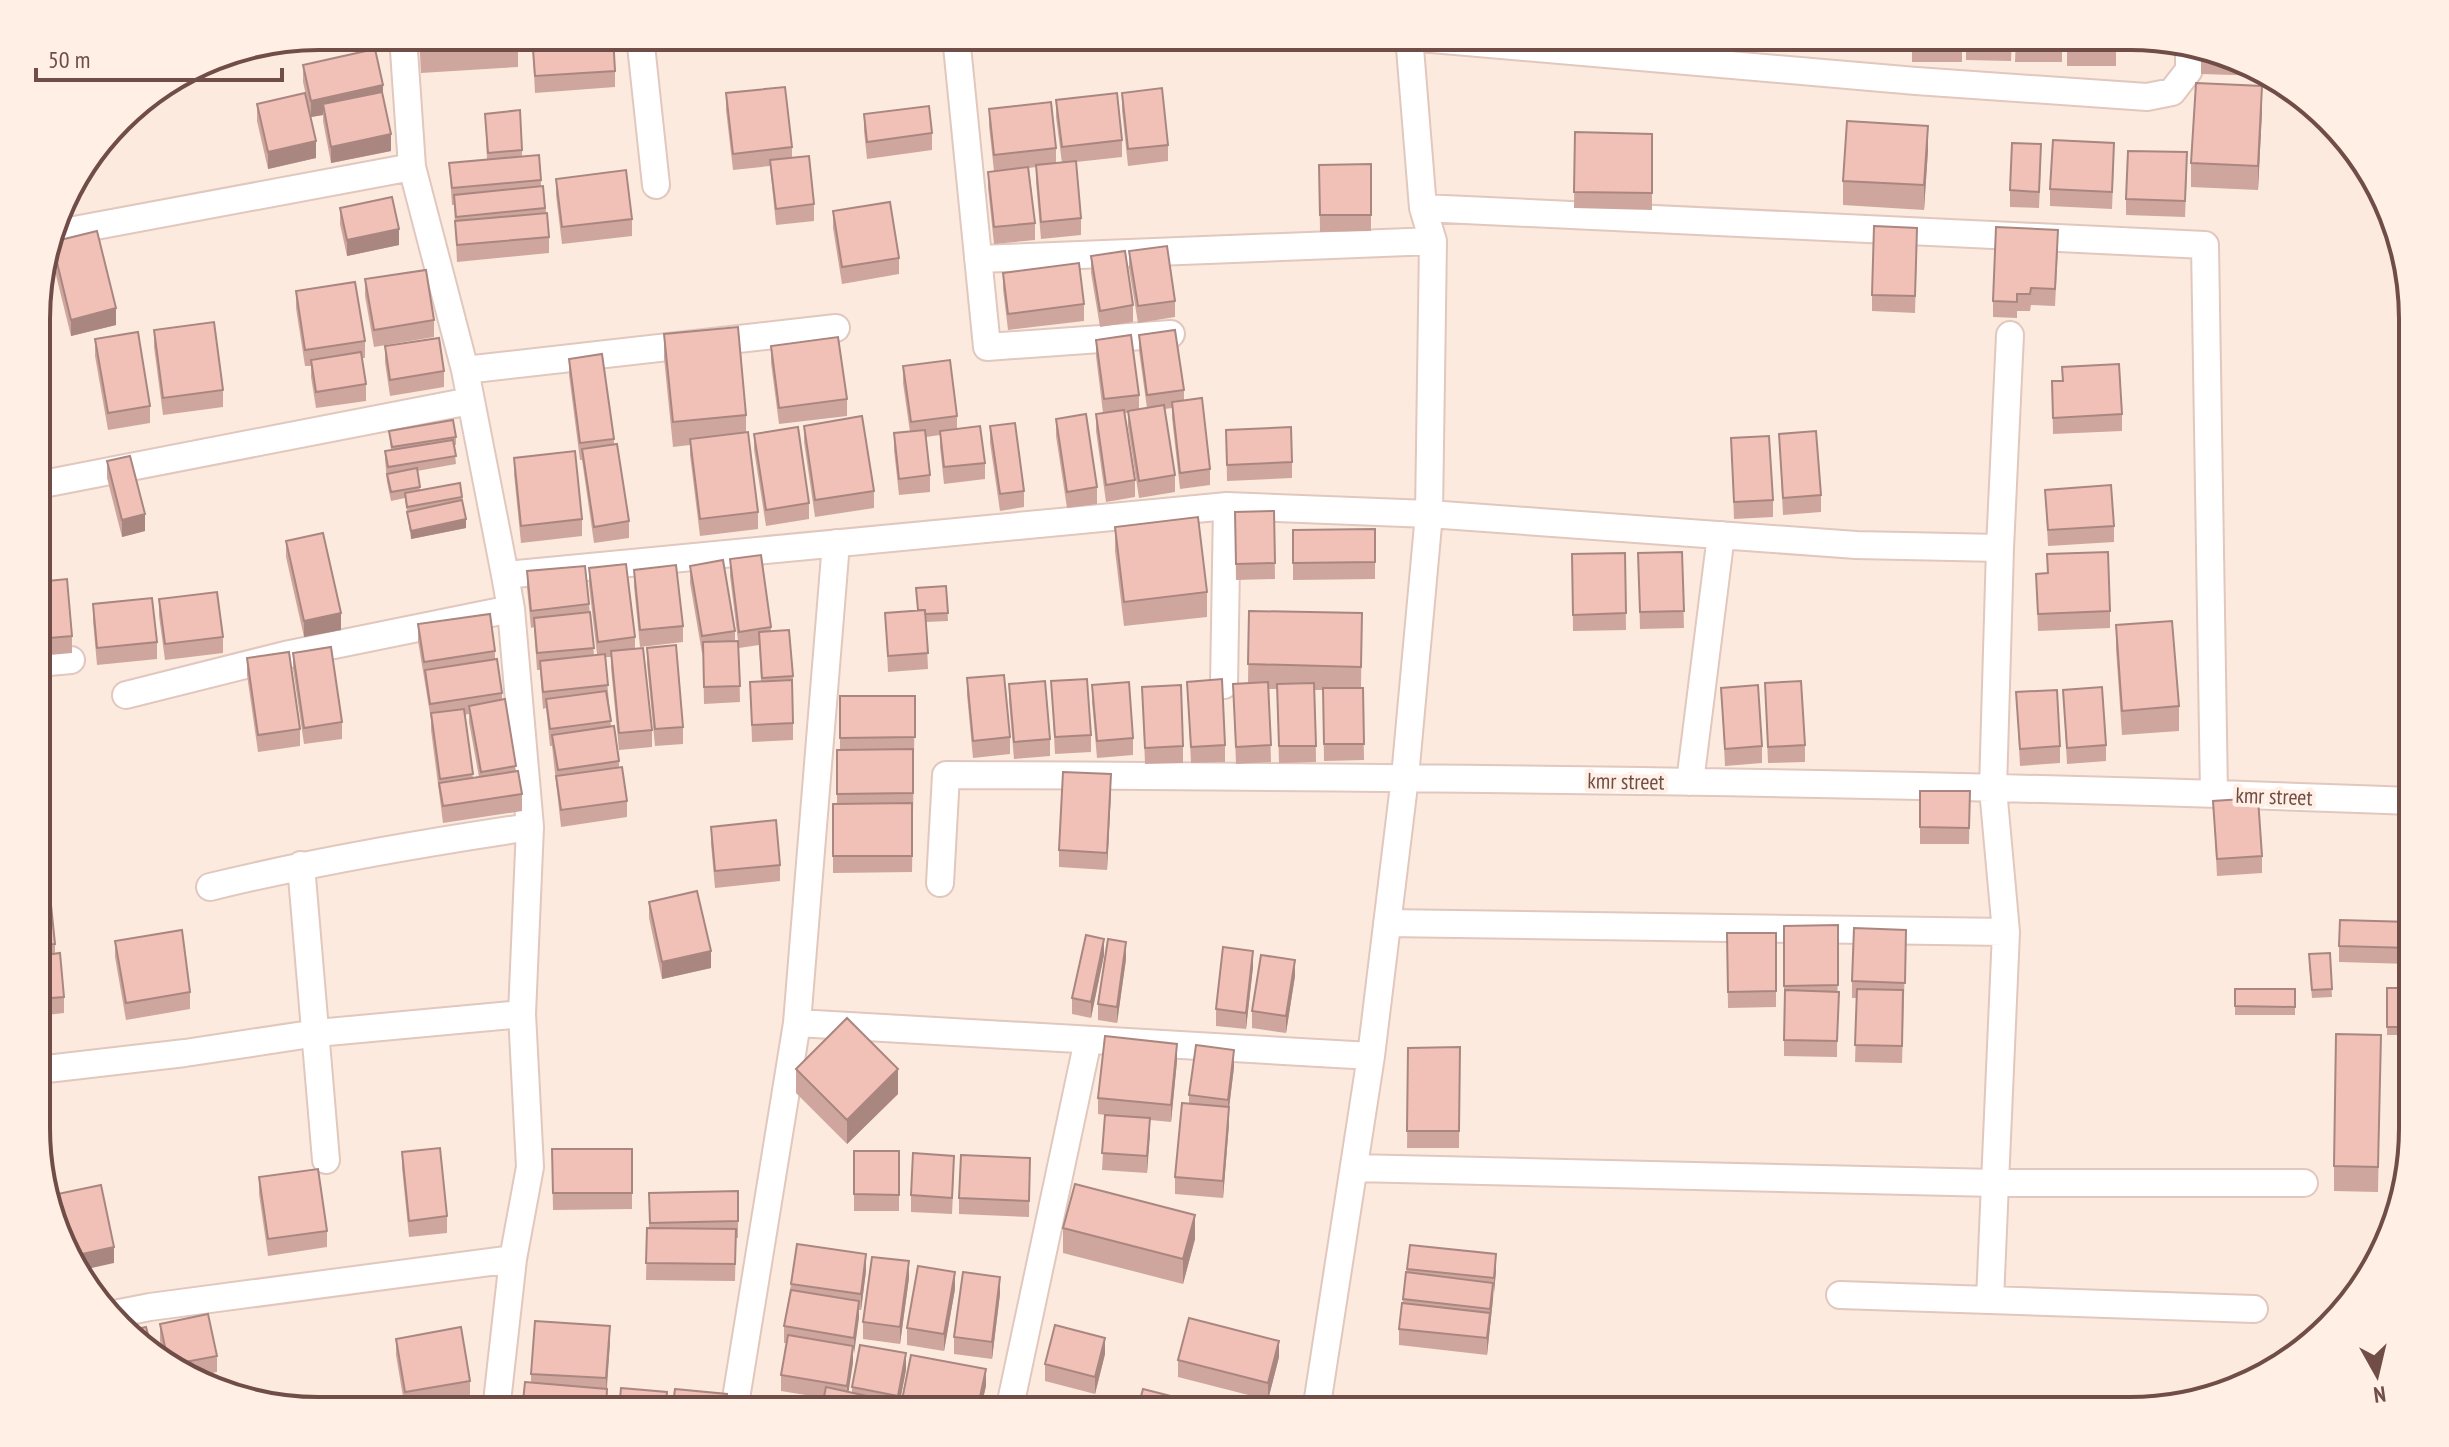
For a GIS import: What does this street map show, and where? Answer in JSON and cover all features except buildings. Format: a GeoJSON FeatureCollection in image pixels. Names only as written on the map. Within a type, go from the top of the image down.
{"type":"FeatureCollection","features":[{"type":"Feature","properties":{"kind":"street"},"geometry":{"type":"LineString","coordinates":[[1318,1396],[1371,1056],[1405,777],[1429,514],[1433,241],[1423,208],[1410,50]]}},
{"type":"Feature","properties":{"kind":"street"},"geometry":{"type":"LineString","coordinates":[[1562,50],[1916,81],[2147,97],[2172,92],[2189,70],[2189,57]]}},
{"type":"Feature","properties":{"kind":"street"},"geometry":{"type":"LineString","coordinates":[[404,51],[412,167],[465,370],[511,609],[530,827],[522,1014],[530,1167],[513,1259],[498,1397]]}},
{"type":"Feature","properties":{"kind":"street"},"geometry":{"type":"LineString","coordinates":[[642,51],[656,185]]}},
{"type":"Feature","properties":{"kind":"street"},"geometry":{"type":"LineString","coordinates":[[957,51],[987,347],[1171,334]]}},
{"type":"Feature","properties":{"kind":"street"},"geometry":{"type":"LineString","coordinates":[[64,232],[412,167]]}},
{"type":"Feature","properties":{"kind":"street"},"geometry":{"type":"LineString","coordinates":[[1423,208],[2205,245],[2214,794]]}},
{"type":"Feature","properties":{"kind":"street"},"geometry":{"type":"LineString","coordinates":[[978,259],[1433,241]]}},
{"type":"Feature","properties":{"kind":"street"},"geometry":{"type":"LineString","coordinates":[[465,370],[836,328]]}},
{"type":"Feature","properties":{"kind":"street"},"geometry":{"type":"LineString","coordinates":[[1990,1300],[2006,932],[1993,789],[2010,335]]}},
{"type":"Feature","properties":{"kind":"street"},"geometry":{"type":"LineString","coordinates":[[50,483],[470,401]]}},
{"type":"Feature","properties":{"kind":"street"},"geometry":{"type":"LineString","coordinates":[[1224,685],[1227,506]]}},
{"type":"Feature","properties":{"kind":"street"},"geometry":{"type":"LineString","coordinates":[[505,575],[1227,506],[1429,514],[1856,545],[2000,548]]}},
{"type":"Feature","properties":{"kind":"street"},"geometry":{"type":"LineString","coordinates":[[1690,782],[1721,535]]}},
{"type":"Feature","properties":{"kind":"street"},"geometry":{"type":"LineString","coordinates":[[736,1397],[797,1023],[836,543]]}},
{"type":"Feature","properties":{"kind":"street"},"geometry":{"type":"LineString","coordinates":[[126,695],[285,655],[511,609]]}},
{"type":"Feature","properties":{"kind":"street"},"geometry":{"type":"LineString","coordinates":[[50,662],[71,660]]}},
{"type":"Feature","properties":{"kind":"street","name":"kmr street"},"geometry":{"type":"LineString","coordinates":[[940,883],[946,775],[1690,782],[2398,801]]}},
{"type":"Feature","properties":{"kind":"street"},"geometry":{"type":"LineString","coordinates":[[210,887],[399,846],[530,827]]}},
{"type":"Feature","properties":{"kind":"street"},"geometry":{"type":"LineString","coordinates":[[301,865],[326,1160]]}},
{"type":"Feature","properties":{"kind":"street"},"geometry":{"type":"LineString","coordinates":[[1387,923],[2006,932]]}},
{"type":"Feature","properties":{"kind":"street"},"geometry":{"type":"LineString","coordinates":[[50,1069],[317,1033],[522,1014]]}},
{"type":"Feature","properties":{"kind":"street"},"geometry":{"type":"LineString","coordinates":[[797,1023],[1371,1056]]}},
{"type":"Feature","properties":{"kind":"street"},"geometry":{"type":"LineString","coordinates":[[1012,1397],[1088,1040]]}},
{"type":"Feature","properties":{"kind":"street"},"geometry":{"type":"LineString","coordinates":[[1354,1168],[1995,1183],[2304,1183]]}},
{"type":"Feature","properties":{"kind":"street"},"geometry":{"type":"LineString","coordinates":[[124,1312],[513,1259]]}},
{"type":"Feature","properties":{"kind":"street"},"geometry":{"type":"LineString","coordinates":[[1840,1295],[2254,1309]]}}]}
